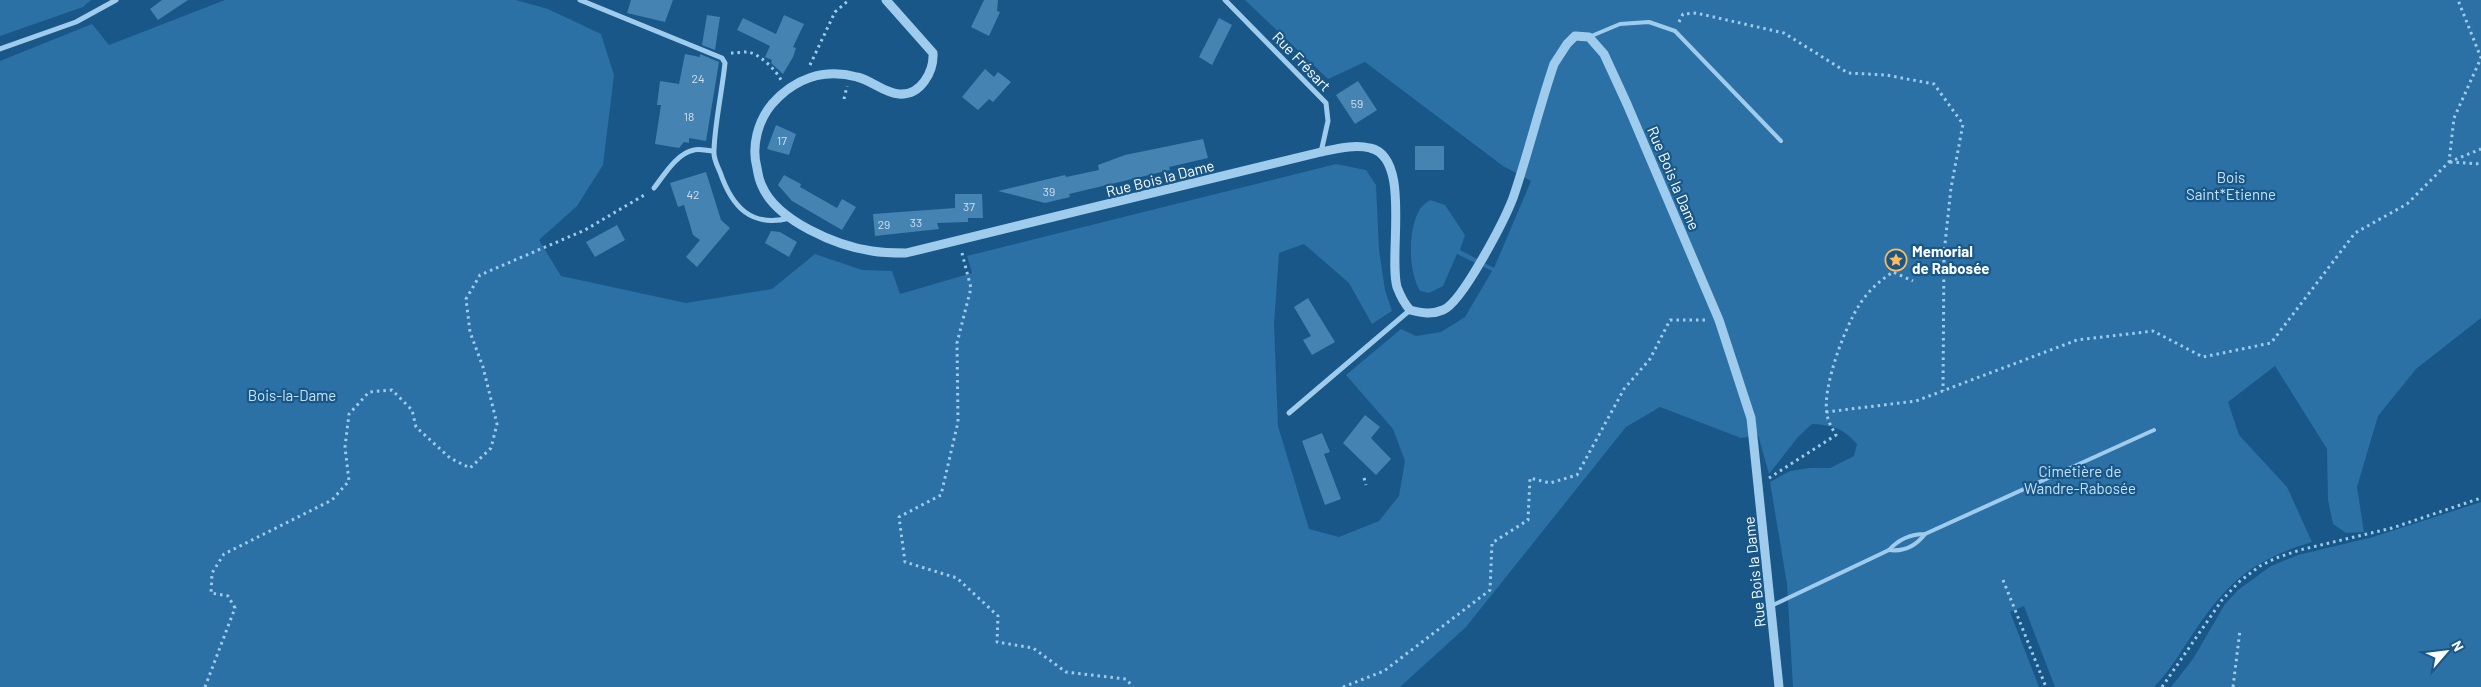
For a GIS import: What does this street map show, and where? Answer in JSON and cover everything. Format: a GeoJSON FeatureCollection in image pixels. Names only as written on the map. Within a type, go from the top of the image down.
{"type":"FeatureCollection","features":[{"type":"Feature","properties":{"kind":"street"},"geometry":{"type":"LineString","coordinates":[[0,49],[76,22],[116,0]]}},
{"type":"Feature","properties":{"kind":"street"},"geometry":{"type":"LineString","coordinates":[[580,0],[722,58],[725,63],[714,151],[724,185],[737,206],[754,218],[774,222],[790,218]]}},
{"type":"Feature","properties":{"kind":"street","name":"Rue Bois la Dame"},"geometry":{"type":"LineString","coordinates":[[886,0],[933,53],[933,64],[924,82],[912,91],[899,94],[857,77],[831,72],[806,79],[786,89],[767,110],[756,133],[754,158],[762,187],[773,202],[790,218],[831,240],[872,251],[906,253],[1321,152],[1368,147],[1377,150],[1386,158],[1394,176],[1397,286],[1410,310]]}},
{"type":"Feature","properties":{"kind":"street","name":"Rue Frésart"},"geometry":{"type":"LineString","coordinates":[[1225,0],[1326,103],[1328,121],[1321,152]]}},
{"type":"Feature","properties":{"kind":"street"},"geometry":{"type":"LineString","coordinates":[[1289,413],[1410,310],[1427,314],[1445,310],[1457,298],[1471,278],[1512,200],[1554,64],[1567,44],[1575,36],[1589,36]]}},
{"type":"Feature","properties":{"kind":"street","name":"Rue Bois la Dame"},"geometry":{"type":"LineString","coordinates":[[1589,36],[1604,54],[1612,70],[1719,320],[1751,418],[1759,480],[1778,687]]}},
{"type":"Feature","properties":{"kind":"street"},"geometry":{"type":"LineString","coordinates":[[654,188],[685,153],[695,149],[714,151]]}},
{"type":"Feature","properties":{"kind":"lane"},"geometry":{"type":"LineString","coordinates":[[1589,36],[1620,24],[1630,23],[1649,22],[1675,31],[1782,141]]}},
{"type":"Feature","properties":{"kind":"lane"},"geometry":{"type":"LineString","coordinates":[[1771,606],[1889,550],[1906,537],[1925,534],[2154,430]]}},
{"type":"Feature","properties":{"kind":"lane"},"geometry":{"type":"LineString","coordinates":[[1889,550],[1900,551],[1910,548],[1919,542],[1925,534]]}},
{"type":"Feature","properties":{"kind":"path"},"geometry":{"type":"LineString","coordinates":[[806,79],[811,62],[835,12],[849,0]]}},
{"type":"Feature","properties":{"kind":"path"},"geometry":{"type":"LineString","coordinates":[[2449,162],[2454,118],[2481,58],[2458,0]]}},
{"type":"Feature","properties":{"kind":"path"},"geometry":{"type":"LineString","coordinates":[[1675,31],[1683,14],[1696,13],[1784,33],[1848,73],[1886,75],[1934,84],[1940,92],[1963,124],[1951,188],[1944,253],[1943,391]]}},
{"type":"Feature","properties":{"kind":"path"},"geometry":{"type":"LineString","coordinates":[[722,58],[728,53],[749,52],[757,56],[778,74],[786,89]]}},
{"type":"Feature","properties":{"kind":"path"},"geometry":{"type":"LineString","coordinates":[[1826,412],[1916,401],[2077,340],[2153,331],[2204,357],[2271,343],[2355,233],[2407,204],[2449,162],[2481,149]]}},
{"type":"Feature","properties":{"kind":"path"},"geometry":{"type":"LineString","coordinates":[[2449,162],[2481,164]]}},
{"type":"Feature","properties":{"kind":"path"},"geometry":{"type":"LineString","coordinates":[[205,687],[235,608],[228,596],[211,593],[212,573],[224,554],[332,500],[350,481],[345,447],[349,414],[369,392],[392,390],[412,410],[416,427],[450,458],[470,468],[490,448],[497,424],[483,367],[470,332],[466,300],[480,275],[585,230],[654,188]]}},
{"type":"Feature","properties":{"kind":"path"},"geometry":{"type":"LineString","coordinates":[[964,240],[962,258],[971,288],[957,343],[958,422],[941,495],[899,517],[905,562],[957,578],[998,616],[997,642],[1033,648],[1066,672],[1126,679],[1134,687]]}},
{"type":"Feature","properties":{"kind":"path"},"geometry":{"type":"LineString","coordinates":[[1759,480],[1771,478],[1836,435],[1830,425],[1826,412],[1832,366],[1858,307],[1879,281],[1893,272],[1913,281]]}},
{"type":"Feature","properties":{"kind":"path"},"geometry":{"type":"LineString","coordinates":[[1344,687],[1384,671],[1490,590],[1492,543],[1528,520],[1530,478],[1550,483],[1577,475],[1624,389],[1650,359],[1670,320],[1719,320]]}},
{"type":"Feature","properties":{"kind":"path"},"geometry":{"type":"LineString","coordinates":[[1364,478],[1366,484]]}},
{"type":"Feature","properties":{"kind":"path"},"geometry":{"type":"LineString","coordinates":[[2162,687],[2222,600],[2260,566],[2300,550],[2392,528],[2481,498]]}},
{"type":"Feature","properties":{"kind":"path"},"geometry":{"type":"LineString","coordinates":[[2003,580],[2046,687]]}},
{"type":"Feature","properties":{"kind":"path"},"geometry":{"type":"LineString","coordinates":[[2233,687],[2240,630]]}},
{"type":"Feature","properties":{"kind":"green space"},"geometry":{"type":"Polygon","coordinates":[[[0,0],[91,0],[83,7],[0,36],[0,0]]]}},
{"type":"Feature","properties":{"kind":"green space"},"geometry":{"type":"Polygon","coordinates":[[[225,0],[516,0],[548,9],[601,34],[614,75],[603,165],[577,206],[539,240],[561,276],[686,303],[772,289],[815,254],[862,270],[892,271],[900,294],[972,273],[967,256],[1336,164],[1366,170],[1376,185],[1379,250],[1385,290],[1392,311],[1372,324],[1349,283],[1304,244],[1279,253],[1274,325],[1278,426],[1309,529],[1339,537],[1379,521],[1399,496],[1405,461],[1393,429],[1346,375],[1401,329],[1416,336],[1441,332],[1465,317],[1492,271],[1457,254],[1443,286],[1429,293],[1420,291],[1413,272],[1411,240],[1415,219],[1420,209],[1430,200],[1445,205],[1465,235],[1460,250],[1494,268],[1531,181],[1503,166],[1365,62],[1328,79],[1245,0],[2481,0],[2481,318],[2416,369],[2378,416],[2357,487],[2364,532],[2346,533],[2333,524],[2328,500],[2327,449],[2275,366],[2228,402],[2239,435],[2287,487],[2312,542],[2273,557],[2243,575],[2217,601],[2154,687],[2055,687],[2024,606],[2010,612],[2039,687],[1793,687],[1787,584],[1770,482],[1790,471],[1830,468],[1854,456],[1857,444],[1843,431],[1826,425],[1812,424],[1798,437],[1769,474],[1758,435],[1741,438],[1660,407],[1626,427],[1466,627],[1400,687],[0,687],[0,61],[92,24],[109,45],[225,0]]]}},
{"type":"Feature","properties":{"kind":"green space"},"geometry":{"type":"Polygon","coordinates":[[[2481,502],[2481,687],[2171,687],[2193,659],[2225,604],[2238,590],[2271,566],[2298,555],[2373,537],[2481,502]]]}},
{"type":"Feature","properties":{"kind":"building"},"geometry":{"type":"Polygon","coordinates":[[[162,0],[188,0],[158,20],[150,9],[162,0]]]}},
{"type":"Feature","properties":{"kind":"building"},"geometry":{"type":"Polygon","coordinates":[[[631,0],[673,0],[665,22],[627,13],[631,0]]]}},
{"type":"Feature","properties":{"kind":"building"},"geometry":{"type":"Polygon","coordinates":[[[984,0],[998,0],[997,11],[1000,12],[989,36],[971,27],[984,0]]]}},
{"type":"Feature","properties":{"kind":"building"},"geometry":{"type":"Polygon","coordinates":[[[707,15],[720,17],[715,50],[702,45],[707,15]]]}},
{"type":"Feature","properties":{"kind":"building"},"geometry":{"type":"Polygon","coordinates":[[[784,15],[804,24],[793,47],[796,48],[793,57],[783,74],[771,63],[772,60],[765,57],[770,46],[737,30],[743,18],[776,34],[784,15]]]}},
{"type":"Feature","properties":{"kind":"building"},"geometry":{"type":"Polygon","coordinates":[[[1219,18],[1232,25],[1212,65],[1199,57],[1219,18]]]}},
{"type":"Feature","properties":{"kind":"building"},"geometry":{"type":"Polygon","coordinates":[[[685,54],[700,57],[700,54],[719,62],[706,141],[689,138],[689,143],[684,142],[679,148],[655,144],[661,105],[657,105],[660,81],[679,84],[685,54]]]}},
{"type":"Feature","properties":{"kind":"building"},"geometry":{"type":"Polygon","coordinates":[[[985,69],[994,77],[998,72],[1011,82],[993,102],[989,99],[978,110],[962,97],[985,69]]]}},
{"type":"Feature","properties":{"kind":"building"},"geometry":{"type":"Polygon","coordinates":[[[1358,81],[1377,110],[1355,124],[1336,95],[1358,81]]]}},
{"type":"Feature","properties":{"kind":"building"},"geometry":{"type":"Polygon","coordinates":[[[776,125],[796,134],[789,155],[767,149],[776,125]]]}},
{"type":"Feature","properties":{"kind":"building"},"geometry":{"type":"Polygon","coordinates":[[[1203,139],[1208,158],[1169,167],[1170,170],[1069,194],[1070,197],[1045,203],[998,191],[1065,175],[1066,177],[1099,170],[1098,165],[1125,155],[1203,139]]]}},
{"type":"Feature","properties":{"kind":"building"},"geometry":{"type":"Polygon","coordinates":[[[1415,146],[1444,146],[1444,170],[1415,170],[1415,146]]]}},
{"type":"Feature","properties":{"kind":"building"},"geometry":{"type":"Polygon","coordinates":[[[706,172],[721,220],[730,228],[697,267],[686,257],[700,240],[693,235],[684,205],[678,207],[670,183],[706,172]]]}},
{"type":"Feature","properties":{"kind":"building"},"geometry":{"type":"Polygon","coordinates":[[[784,175],[801,184],[800,187],[837,208],[842,199],[856,207],[842,230],[792,201],[778,185],[784,175]]]}},
{"type":"Feature","properties":{"kind":"building"},"geometry":{"type":"Polygon","coordinates":[[[955,194],[982,194],[983,218],[968,218],[968,222],[937,223],[939,229],[875,236],[873,214],[955,208],[955,194]]]}},
{"type":"Feature","properties":{"kind":"building"},"geometry":{"type":"Polygon","coordinates":[[[617,225],[625,240],[595,257],[586,242],[617,225]]]}},
{"type":"Feature","properties":{"kind":"building"},"geometry":{"type":"Polygon","coordinates":[[[771,231],[780,232],[797,242],[789,257],[765,243],[771,231]]]}},
{"type":"Feature","properties":{"kind":"building"},"geometry":{"type":"Polygon","coordinates":[[[1308,298],[1335,342],[1312,355],[1303,340],[1311,336],[1294,307],[1308,298]]]}},
{"type":"Feature","properties":{"kind":"building"},"geometry":{"type":"Polygon","coordinates":[[[1365,415],[1380,427],[1371,438],[1391,459],[1376,475],[1343,443],[1365,415]]]}},
{"type":"Feature","properties":{"kind":"building"},"geometry":{"type":"Polygon","coordinates":[[[1322,433],[1330,452],[1324,454],[1341,499],[1325,505],[1302,441],[1322,433]]]}},
{"type":"Feature","properties":{"kind":"place","name":"Memorial de Rabosée"},"geometry":{"type":"Point","coordinates":[1896,260]}},
{"type":"Feature","properties":{"kind":"park label","name":"Bois Saint*Etienne"},"geometry":{"type":"Point","coordinates":[2231,186]}},
{"type":"Feature","properties":{"kind":"park label","name":"Bois-la-Dame"},"geometry":{"type":"Point","coordinates":[292,395]}},
{"type":"Feature","properties":{"kind":"park label","name":"Cimetière de Wandre-Rabosée"},"geometry":{"type":"Point","coordinates":[2080,480]}}]}
